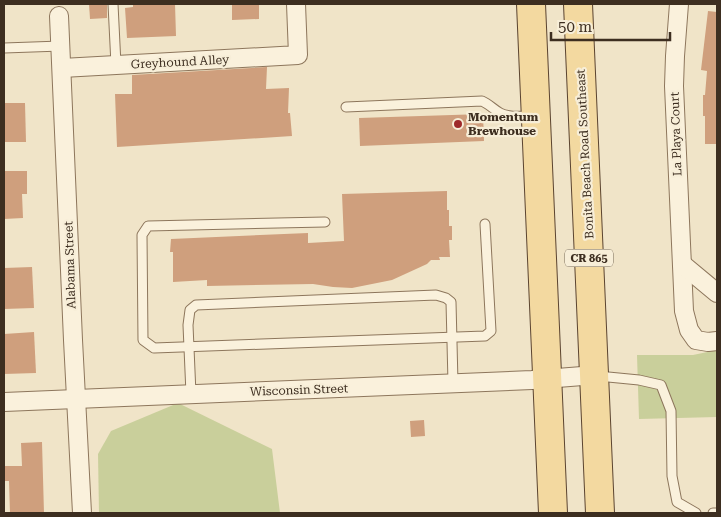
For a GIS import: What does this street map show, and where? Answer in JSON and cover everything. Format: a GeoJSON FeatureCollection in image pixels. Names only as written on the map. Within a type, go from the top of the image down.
{"type":"FeatureCollection","features":[{"type":"Feature","properties":{"kind":"main road"},"geometry":{"type":"LineString","coordinates":[[531,4],[552,513]]}},
{"type":"Feature","properties":{"kind":"main road","name":"Bonita Beach Road Southeast"},"geometry":{"type":"LineString","coordinates":[[578,4],[600,513]]}},
{"type":"Feature","properties":{"kind":"street","name":"Greyhound Alley"},"geometry":{"type":"LineString","coordinates":[[62,68],[298,55],[296,4]]}},
{"type":"Feature","properties":{"kind":"street","name":"La Playa Court"},"geometry":{"type":"LineString","coordinates":[[679,4],[674,86],[684,311],[689,330],[696,340],[717,341]]}},
{"type":"Feature","properties":{"kind":"street","name":"Alabama Street"},"geometry":{"type":"LineString","coordinates":[[60,16],[82,513]]}},
{"type":"Feature","properties":{"kind":"street"},"geometry":{"type":"LineString","coordinates":[[682,264],[717,293]]}},
{"type":"Feature","properties":{"kind":"street","name":"Wisconsin Street"},"geometry":{"type":"LineString","coordinates":[[4,402],[547,379],[594,375]]}},
{"type":"Feature","properties":{"kind":"lane"},"geometry":{"type":"LineString","coordinates":[[113,4],[116,65]]}},
{"type":"Feature","properties":{"kind":"lane"},"geometry":{"type":"LineString","coordinates":[[4,48],[61,46]]}},
{"type":"Feature","properties":{"kind":"lane"},"geometry":{"type":"LineString","coordinates":[[346,107],[482,101],[488,103],[501,114],[536,116]]}},
{"type":"Feature","properties":{"kind":"lane"},"geometry":{"type":"LineString","coordinates":[[325,222],[148,226],[142,235],[143,340],[154,348],[485,336],[491,331],[485,224]]}},
{"type":"Feature","properties":{"kind":"lane"},"geometry":{"type":"LineString","coordinates":[[191,394],[188,325],[190,310],[196,305],[436,295],[446,298],[451,302],[453,383]]}},
{"type":"Feature","properties":{"kind":"lane"},"geometry":{"type":"LineString","coordinates":[[594,375],[639,380],[660,385],[670,411],[672,476],[677,502],[696,513]]}},
{"type":"Feature","properties":{"kind":"green space"},"geometry":{"type":"Polygon","coordinates":[[[717,350],[717,417],[639,419],[637,355],[693,355],[717,350]]]}},
{"type":"Feature","properties":{"kind":"green space"},"geometry":{"type":"Polygon","coordinates":[[[178,403],[272,449],[280,513],[99,513],[98,454],[111,431],[178,403]]]}},
{"type":"Feature","properties":{"kind":"building"},"geometry":{"type":"Polygon","coordinates":[[[89,4],[107,4],[107,18],[90,19],[89,4]]]}},
{"type":"Feature","properties":{"kind":"building"},"geometry":{"type":"Polygon","coordinates":[[[133,4],[175,4],[176,36],[127,38],[125,8],[133,7],[133,4]]]}},
{"type":"Feature","properties":{"kind":"building"},"geometry":{"type":"Polygon","coordinates":[[[232,4],[259,4],[259,19],[232,20],[232,4]]]}},
{"type":"Feature","properties":{"kind":"building"},"geometry":{"type":"Polygon","coordinates":[[[708,11],[717,12],[717,144],[705,144],[705,116],[703,116],[703,95],[705,95],[707,71],[701,70],[708,11]]]}},
{"type":"Feature","properties":{"kind":"building"},"geometry":{"type":"Polygon","coordinates":[[[267,67],[266,89],[289,88],[288,113],[290,113],[292,136],[117,147],[115,94],[132,94],[132,75],[267,67]]]}},
{"type":"Feature","properties":{"kind":"building"},"geometry":{"type":"Polygon","coordinates":[[[4,103],[25,103],[26,142],[4,142],[4,103]]]}},
{"type":"Feature","properties":{"kind":"building"},"geometry":{"type":"Polygon","coordinates":[[[483,114],[484,141],[360,146],[359,118],[483,114]]]}},
{"type":"Feature","properties":{"kind":"building"},"geometry":{"type":"Polygon","coordinates":[[[4,171],[27,171],[27,194],[22,194],[23,218],[4,219],[4,171]]]}},
{"type":"Feature","properties":{"kind":"building"},"geometry":{"type":"Polygon","coordinates":[[[447,191],[449,226],[452,226],[452,240],[449,240],[450,257],[439,257],[440,260],[431,260],[427,264],[392,280],[352,288],[313,284],[207,286],[207,280],[173,282],[173,252],[170,252],[171,239],[308,233],[308,243],[344,241],[342,194],[447,191]]]}},
{"type":"Feature","properties":{"kind":"building"},"geometry":{"type":"Polygon","coordinates":[[[32,267],[34,308],[4,309],[4,268],[32,267]]]}},
{"type":"Feature","properties":{"kind":"building"},"geometry":{"type":"Polygon","coordinates":[[[34,332],[36,373],[4,374],[4,334],[34,332]]]}},
{"type":"Feature","properties":{"kind":"building"},"geometry":{"type":"Polygon","coordinates":[[[424,420],[425,436],[411,437],[410,421],[424,420]]]}},
{"type":"Feature","properties":{"kind":"building"},"geometry":{"type":"Polygon","coordinates":[[[42,442],[44,513],[10,513],[9,481],[4,481],[4,466],[22,466],[21,443],[42,442]]]}},
{"type":"Feature","properties":{"kind":"place","name":"Momentum Brewhouse"},"geometry":{"type":"Point","coordinates":[458,124]}}]}
